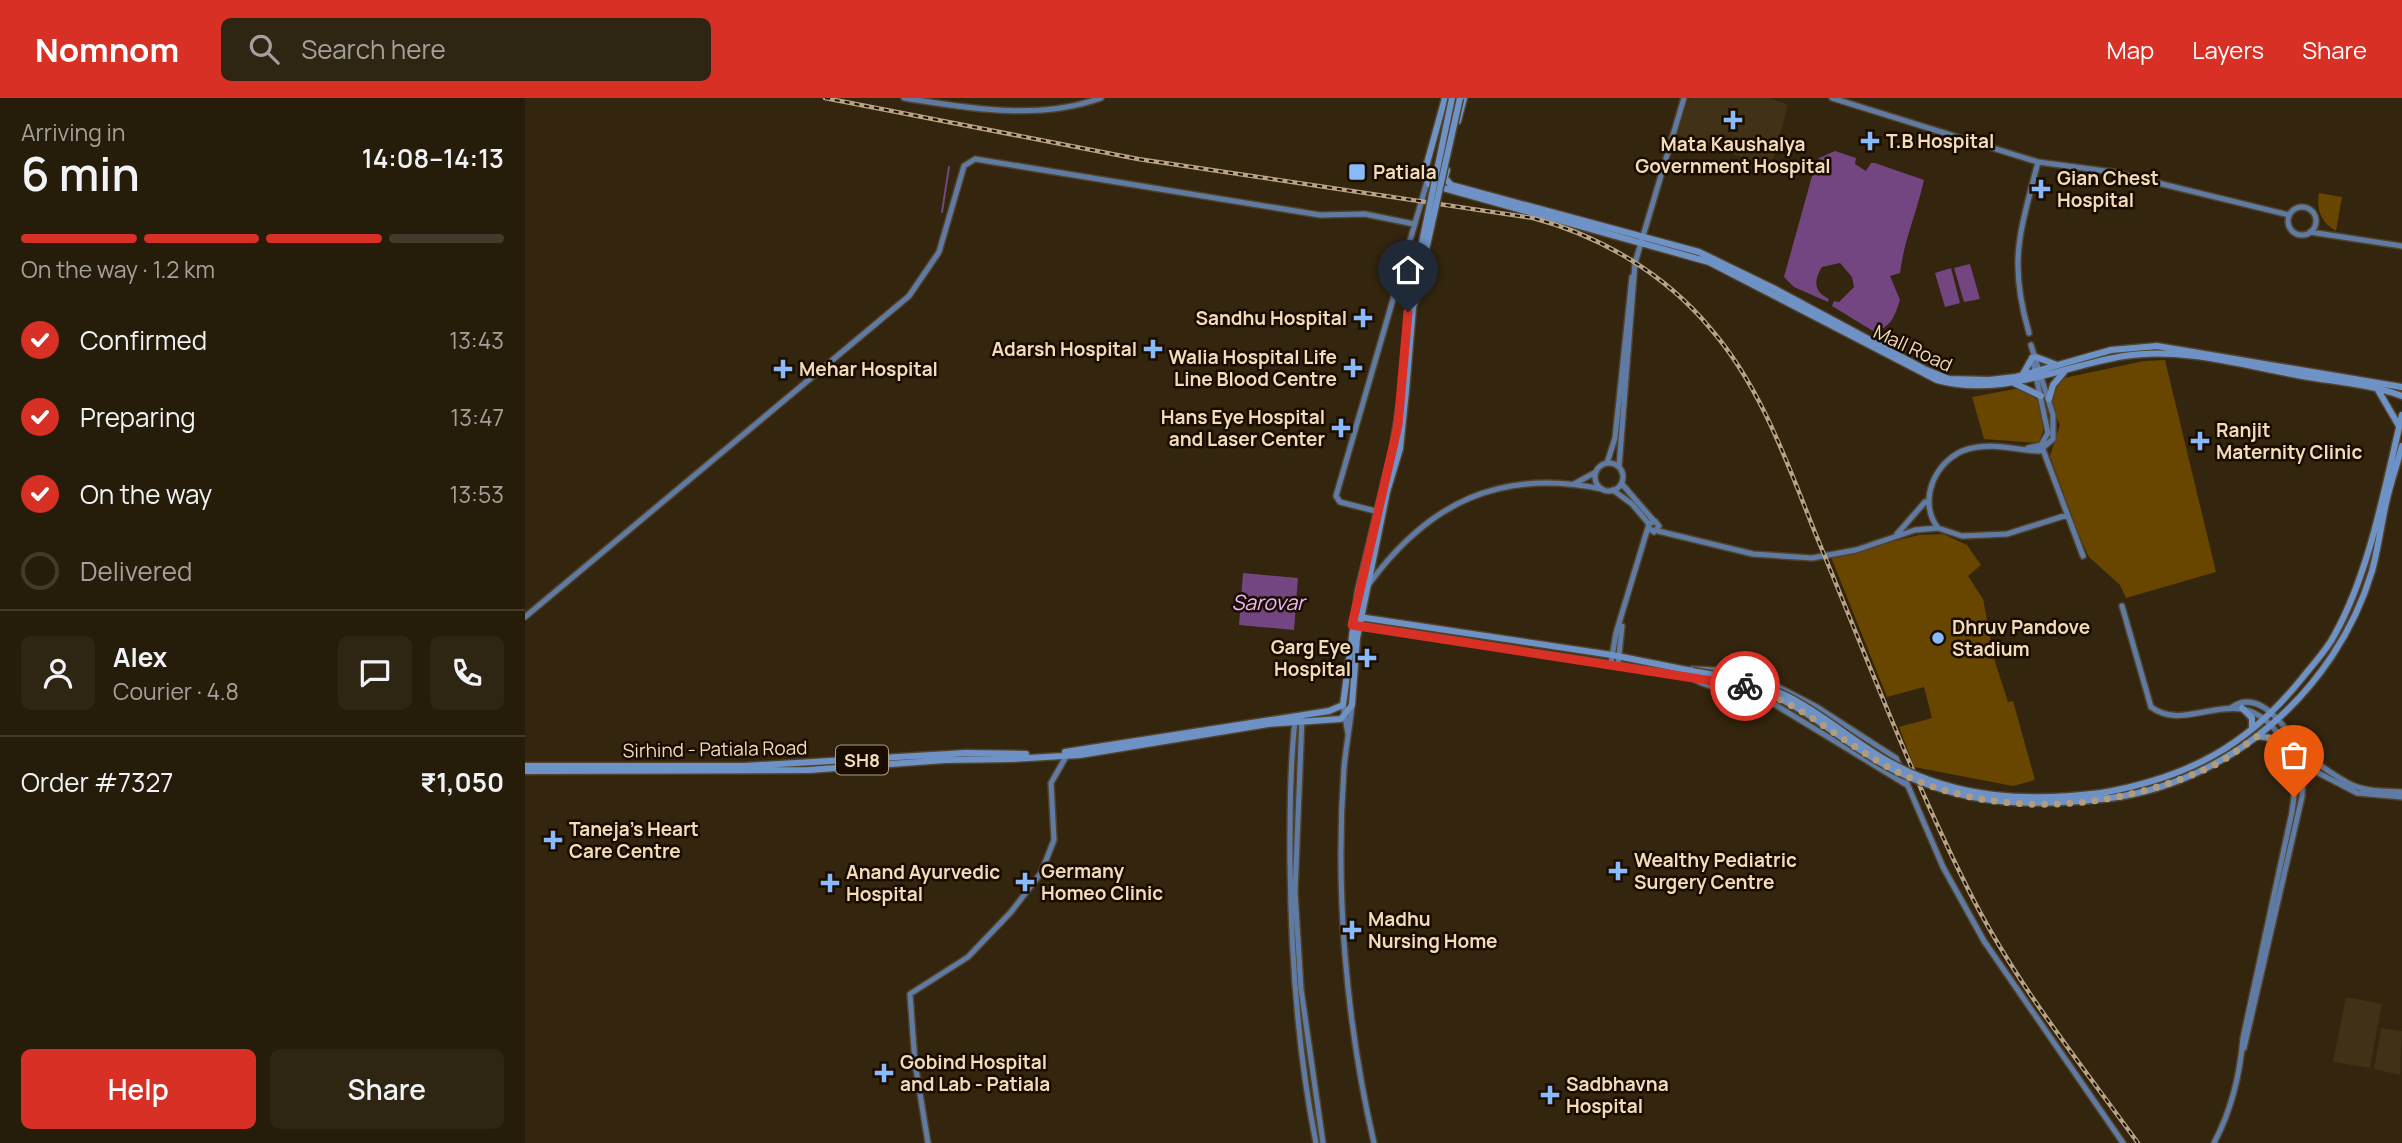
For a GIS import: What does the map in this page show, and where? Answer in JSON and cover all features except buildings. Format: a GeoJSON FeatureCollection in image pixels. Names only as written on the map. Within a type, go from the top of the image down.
{"type":"FeatureCollection","features":[{"type":"Feature","properties":{"kind":"main road"},"geometry":{"type":"LineString","coordinates":[[1427,182],[1425,174],[1445,98]]}},
{"type":"Feature","properties":{"kind":"main road"},"geometry":{"type":"LineString","coordinates":[[1358,617],[1369,584],[1380,513],[1405,418],[1403,392],[1409,304],[1452,98]]}},
{"type":"Feature","properties":{"kind":"main road"},"geometry":{"type":"LineString","coordinates":[[1343,705],[1356,626],[1403,392],[1413,308],[1462,98]]}},
{"type":"Feature","properties":{"kind":"main road","name":"Mall Road"},"geometry":{"type":"LineString","coordinates":[[1462,98],[1445,178],[1451,185],[1691,256],[1727,270],[1937,380],[1965,385],[2011,383],[2111,350],[2157,346],[2402,387]]}},
{"type":"Feature","properties":{"kind":"main road","name":"Mall Road"},"geometry":{"type":"LineString","coordinates":[[1427,182],[1474,198],[1639,240],[1699,252],[1727,264],[1938,375],[1977,380],[2039,374],[2125,356],[2158,353],[2402,395]]}},
{"type":"Feature","properties":{"kind":"main road"},"geometry":{"type":"LineString","coordinates":[[2021,375],[2034,357],[2057,366]]}},
{"type":"Feature","properties":{"kind":"main road"},"geometry":{"type":"LineString","coordinates":[[2049,399],[2053,386],[2065,370]]}},
{"type":"Feature","properties":{"kind":"main road"},"geometry":{"type":"LineString","coordinates":[[2011,383],[2025,386],[2041,396]]}},
{"type":"Feature","properties":{"kind":"main road"},"geometry":{"type":"LineString","coordinates":[[2378,390],[2399,426]]}},
{"type":"Feature","properties":{"kind":"main road"},"geometry":{"type":"LineString","coordinates":[[2255,734],[2264,719],[2324,650],[2348,607],[2361,573],[2402,415]]}},
{"type":"Feature","properties":{"kind":"main road"},"geometry":{"type":"LineString","coordinates":[[1358,617],[1615,660],[1742,685],[1773,695],[1886,765],[1945,791],[2004,804],[2043,804],[2146,790],[2208,764],[2271,725],[2306,690],[2350,625],[2372,569],[2402,446]]}},
{"type":"Feature","properties":{"kind":"main road"},"geometry":{"type":"LineString","coordinates":[[1344,716],[1353,705],[1356,626]]}},
{"type":"Feature","properties":{"kind":"main road"},"geometry":{"type":"LineString","coordinates":[[1356,626],[1615,660]]}},
{"type":"Feature","properties":{"kind":"main road","name":"SH8"},"geometry":{"type":"LineString","coordinates":[[1199,733],[1335,710],[1343,705]]}},
{"type":"Feature","properties":{"kind":"main road"},"geometry":{"type":"LineString","coordinates":[[2242,708],[2252,718],[2255,734]]}},
{"type":"Feature","properties":{"kind":"main road","name":"SH8"},"geometry":{"type":"LineString","coordinates":[[1199,733],[1297,725],[1344,716]]}},
{"type":"Feature","properties":{"kind":"main road"},"geometry":{"type":"LineString","coordinates":[[525,769],[809,770],[1067,755],[1199,733]]}},
{"type":"Feature","properties":{"kind":"main road","name":"Sirhind - Patiala Road"},"geometry":{"type":"LineString","coordinates":[[525,769],[744,766],[932,754],[1038,754],[1199,733]]}},
{"type":"Feature","properties":{"kind":"main road"},"geometry":{"type":"LineString","coordinates":[[2255,734],[2276,739],[2291,752]]}},
{"type":"Feature","properties":{"kind":"street"},"geometry":{"type":"LineString","coordinates":[[904,98],[950,105],[1034,111],[1101,98]]}},
{"type":"Feature","properties":{"kind":"street"},"geometry":{"type":"LineString","coordinates":[[1571,485],[1607,463],[1615,438],[1639,240],[1684,98]]}},
{"type":"Feature","properties":{"kind":"street"},"geometry":{"type":"LineString","coordinates":[[1832,98],[2038,162],[2113,172],[2289,215]]}},
{"type":"Feature","properties":{"kind":"street"},"geometry":{"type":"LineString","coordinates":[[525,617],[909,296],[939,252],[964,166],[968,162],[975,159],[1320,215],[1365,214],[1415,224]]}},
{"type":"Feature","properties":{"kind":"street"},"geometry":{"type":"LineString","coordinates":[[1895,536],[1917,515],[1936,477],[1962,452],[2005,446],[2042,447],[2050,444],[2055,434],[2049,399],[2034,357],[2019,291],[2016,249],[2038,162]]}},
{"type":"Feature","properties":{"kind":"street"},"geometry":{"type":"LineString","coordinates":[[1380,513],[1340,502],[1336,496],[1427,182]]}},
{"type":"Feature","properties":{"kind":"street"},"geometry":{"type":"LineString","coordinates":[[2289,215],[2297,208],[2306,207],[2315,214],[2315,226],[2311,232]]}},
{"type":"Feature","properties":{"kind":"street"},"geometry":{"type":"LineString","coordinates":[[2289,215],[2292,230],[2300,234],[2324,233],[2402,246]]}},
{"type":"Feature","properties":{"kind":"street"},"geometry":{"type":"LineString","coordinates":[[2315,226],[2324,233]]}},
{"type":"Feature","properties":{"kind":"street"},"geometry":{"type":"LineString","coordinates":[[1633,275],[1619,467],[1623,475],[1622,484],[1654,527]]}},
{"type":"Feature","properties":{"kind":"street"},"geometry":{"type":"LineString","coordinates":[[2039,374],[2048,433],[2042,447],[2083,556]]}},
{"type":"Feature","properties":{"kind":"street"},"geometry":{"type":"LineString","coordinates":[[1607,463],[1619,467]]}},
{"type":"Feature","properties":{"kind":"street"},"geometry":{"type":"LineString","coordinates":[[1597,471],[1597,483],[1602,489]]}},
{"type":"Feature","properties":{"kind":"street"},"geometry":{"type":"LineString","coordinates":[[1369,584],[1411,536],[1462,500],[1520,482],[1613,490],[1632,504],[1654,527],[1734,551],[1812,558],[1861,547],[1915,530],[1938,528],[1962,536],[2007,534],[2067,515]]}},
{"type":"Feature","properties":{"kind":"street"},"geometry":{"type":"LineString","coordinates":[[1613,490],[1622,484]]}},
{"type":"Feature","properties":{"kind":"street"},"geometry":{"type":"LineString","coordinates":[[1927,499],[1929,514],[1938,528]]}},
{"type":"Feature","properties":{"kind":"street"},"geometry":{"type":"LineString","coordinates":[[1615,660],[1641,553],[1654,527]]}},
{"type":"Feature","properties":{"kind":"street"},"geometry":{"type":"LineString","coordinates":[[2122,606],[2151,708],[2167,716],[2250,703],[2279,719],[2304,751],[2356,786],[2372,791],[2402,792]]}},
{"type":"Feature","properties":{"kind":"street"},"geometry":{"type":"LineString","coordinates":[[1690,674],[1710,669],[1754,677],[1816,708],[1892,755],[1943,867],[1984,941],[2123,1143]]}},
{"type":"Feature","properties":{"kind":"street"},"geometry":{"type":"LineString","coordinates":[[1690,674],[1707,685],[1760,697],[1808,720],[1907,785]]}},
{"type":"Feature","properties":{"kind":"street"},"geometry":{"type":"LineString","coordinates":[[1343,705],[1348,734]]}},
{"type":"Feature","properties":{"kind":"street"},"geometry":{"type":"LineString","coordinates":[[1353,705],[1348,734],[1342,835],[1346,947],[1358,1058],[1374,1143]]}},
{"type":"Feature","properties":{"kind":"street"},"geometry":{"type":"LineString","coordinates":[[2214,1143],[2235,1090],[2259,959],[2297,782],[2291,752],[2271,725],[2242,708],[2231,707]]}},
{"type":"Feature","properties":{"kind":"street"},"geometry":{"type":"LineString","coordinates":[[1299,714],[1290,820],[1292,968],[1300,1048],[1316,1143]]}},
{"type":"Feature","properties":{"kind":"street"},"geometry":{"type":"LineString","coordinates":[[1297,725],[1295,892],[1301,989],[1323,1143]]}},
{"type":"Feature","properties":{"kind":"street"},"geometry":{"type":"LineString","coordinates":[[2243,1051],[2302,797],[2306,766],[2304,751]]}},
{"type":"Feature","properties":{"kind":"street"},"geometry":{"type":"LineString","coordinates":[[928,1143],[915,1063],[910,994],[968,957],[1011,912],[1041,873],[1053,840],[1051,783],[1067,755]]}},
{"type":"Feature","properties":{"kind":"street"},"geometry":{"type":"LineString","coordinates":[[2295,764],[2306,766],[2357,793],[2402,797]]}},
{"type":"Feature","properties":{"kind":"shaded area","name":"Mata Kaushalya Government Hospital"},"geometry":{"type":"Polygon","coordinates":[[[1689,98],[1769,98],[1788,105],[1771,167],[1677,135],[1689,98]]]}},
{"type":"Feature","properties":{"kind":"shaded area"},"geometry":{"type":"Polygon","coordinates":[[[2319,193],[2342,197],[2336,231],[2321,215],[2319,193]]]}},
{"type":"Feature","properties":{"kind":"shaded area"},"geometry":{"type":"Polygon","coordinates":[[[2165,360],[2216,572],[2126,598],[2120,585],[2089,557],[2078,533],[2050,456],[2060,425],[2052,397],[2059,379],[2144,361],[2165,360]]]}},
{"type":"Feature","properties":{"kind":"shaded area"},"geometry":{"type":"Polygon","coordinates":[[[2015,389],[2033,395],[2043,408],[2044,425],[2038,443],[1984,439],[1972,397],[2015,389]]]}},
{"type":"Feature","properties":{"kind":"shaded area"},"geometry":{"type":"Polygon","coordinates":[[[1943,534],[1967,545],[1981,565],[1968,576],[1983,599],[1995,662],[2008,702],[2013,701],[2035,780],[2013,786],[1914,767],[1899,727],[1932,718],[1924,687],[1887,697],[1831,557],[1919,535],[1943,534]]]}},
{"type":"Feature","properties":{"kind":"shaded area"},"geometry":{"type":"Polygon","coordinates":[[[2346,997],[2382,1004],[2370,1068],[2333,1062],[2346,997]]]}},
{"type":"Feature","properties":{"kind":"shaded area"},"geometry":{"type":"Polygon","coordinates":[[[2381,1028],[2402,1031],[2400,1075],[2374,1069],[2381,1028]]]}},
{"type":"Feature","properties":{"kind":"water"},"geometry":{"type":"Polygon","coordinates":[[[1835,151],[1856,158],[1855,164],[1866,171],[1871,163],[1875,163],[1924,180],[1904,249],[1900,273],[1890,276],[1900,300],[1891,320],[1879,330],[1873,331],[1832,306],[1834,301],[1839,302],[1854,287],[1852,277],[1840,263],[1822,267],[1817,277],[1818,289],[1829,299],[1828,302],[1794,287],[1784,277],[1814,169],[1819,158],[1835,151]]]}},
{"type":"Feature","properties":{"kind":"water"},"geometry":{"type":"Polygon","coordinates":[[[1970,264],[1980,299],[1964,302],[1954,268],[1970,264]]]}},
{"type":"Feature","properties":{"kind":"water"},"geometry":{"type":"Polygon","coordinates":[[[1951,268],[1960,303],[1945,307],[1935,273],[1951,268]]]}},
{"type":"Feature","properties":{"kind":"water","name":"Sarovar"},"geometry":{"type":"Polygon","coordinates":[[[1243,573],[1298,578],[1294,630],[1239,625],[1243,573]]]}},
{"type":"Feature","properties":{"kind":"waterway"},"geometry":{"type":"LineString","coordinates":[[942,212],[949,167]]}},
{"type":"Feature","properties":{"kind":"railway"},"geometry":{"type":"LineString","coordinates":[[825,98],[1138,159],[1533,218],[1607,246],[1652,274],[1710,328],[1728,351],[1759,401],[1907,757],[1967,887],[2025,987],[2138,1143]]}},
{"type":"Feature","properties":{"kind":"way so far"},"geometry":{"type":"LineString","coordinates":[[1745,686],[1773,695],[1799,709],[1896,771],[1945,791],[1980,800],[2025,805],[2108,798],[2134,793],[2173,782],[2210,767],[2258,736],[2276,739],[2291,752],[2297,773],[2294,797]]}},
{"type":"Feature","properties":{"kind":"place","name":"Mata Kaushalya Government Hospital"},"geometry":{"type":"Point","coordinates":[1733,120]}},
{"type":"Feature","properties":{"kind":"place","name":"T.B Hospital"},"geometry":{"type":"Point","coordinates":[1870,141]}},
{"type":"Feature","properties":{"kind":"place","name":"Patiala"},"geometry":{"type":"Point","coordinates":[1357,172]}},
{"type":"Feature","properties":{"kind":"place","name":"Gian Chest Hospital"},"geometry":{"type":"Point","coordinates":[2041,189]}},
{"type":"Feature","properties":{"kind":"place","name":"Sandhu Hospital"},"geometry":{"type":"Point","coordinates":[1363,318]}},
{"type":"Feature","properties":{"kind":"place","name":"Adarsh Hospital"},"geometry":{"type":"Point","coordinates":[1153,349]}},
{"type":"Feature","properties":{"kind":"place","name":"Walia Hospital Life Line Blood Centre"},"geometry":{"type":"Point","coordinates":[1353,368]}},
{"type":"Feature","properties":{"kind":"place","name":"Mehar Hospital"},"geometry":{"type":"Point","coordinates":[783,369]}},
{"type":"Feature","properties":{"kind":"place","name":"Hans Eye Hospital and Laser Center"},"geometry":{"type":"Point","coordinates":[1341,428]}},
{"type":"Feature","properties":{"kind":"place","name":"Ranjit Maternity Clinic"},"geometry":{"type":"Point","coordinates":[2200,441]}},
{"type":"Feature","properties":{"kind":"place","name":"Dhruv Pandove Stadium"},"geometry":{"type":"Point","coordinates":[1938,638]}},
{"type":"Feature","properties":{"kind":"place","name":"Garg Eye Hospital"},"geometry":{"type":"Point","coordinates":[1367,658]}},
{"type":"Feature","properties":{"kind":"place","name":"Taneja's Heart Care Centre"},"geometry":{"type":"Point","coordinates":[553,840]}},
{"type":"Feature","properties":{"kind":"place","name":"Wealthy Pediatric Surgery Centre"},"geometry":{"type":"Point","coordinates":[1618,871]}},
{"type":"Feature","properties":{"kind":"place","name":"Germany Homeo Clinic"},"geometry":{"type":"Point","coordinates":[1025,882]}},
{"type":"Feature","properties":{"kind":"place","name":"Anand Ayurvedic Hospital"},"geometry":{"type":"Point","coordinates":[830,883]}},
{"type":"Feature","properties":{"kind":"place","name":"Madhu Nursing Home"},"geometry":{"type":"Point","coordinates":[1352,930]}},
{"type":"Feature","properties":{"kind":"place","name":"Gobind Hospital and Lab - Patiala"},"geometry":{"type":"Point","coordinates":[884,1073]}},
{"type":"Feature","properties":{"kind":"place","name":"Sadbhavna Hospital"},"geometry":{"type":"Point","coordinates":[1550,1095]}},
{"type":"Feature","properties":{"kind":"route"},"geometry":{"type":"LineString","coordinates":[[1408,312],[1398,425],[1379,496],[1352,625],[1574,660],[1618,664],[1745,686]]}}]}
